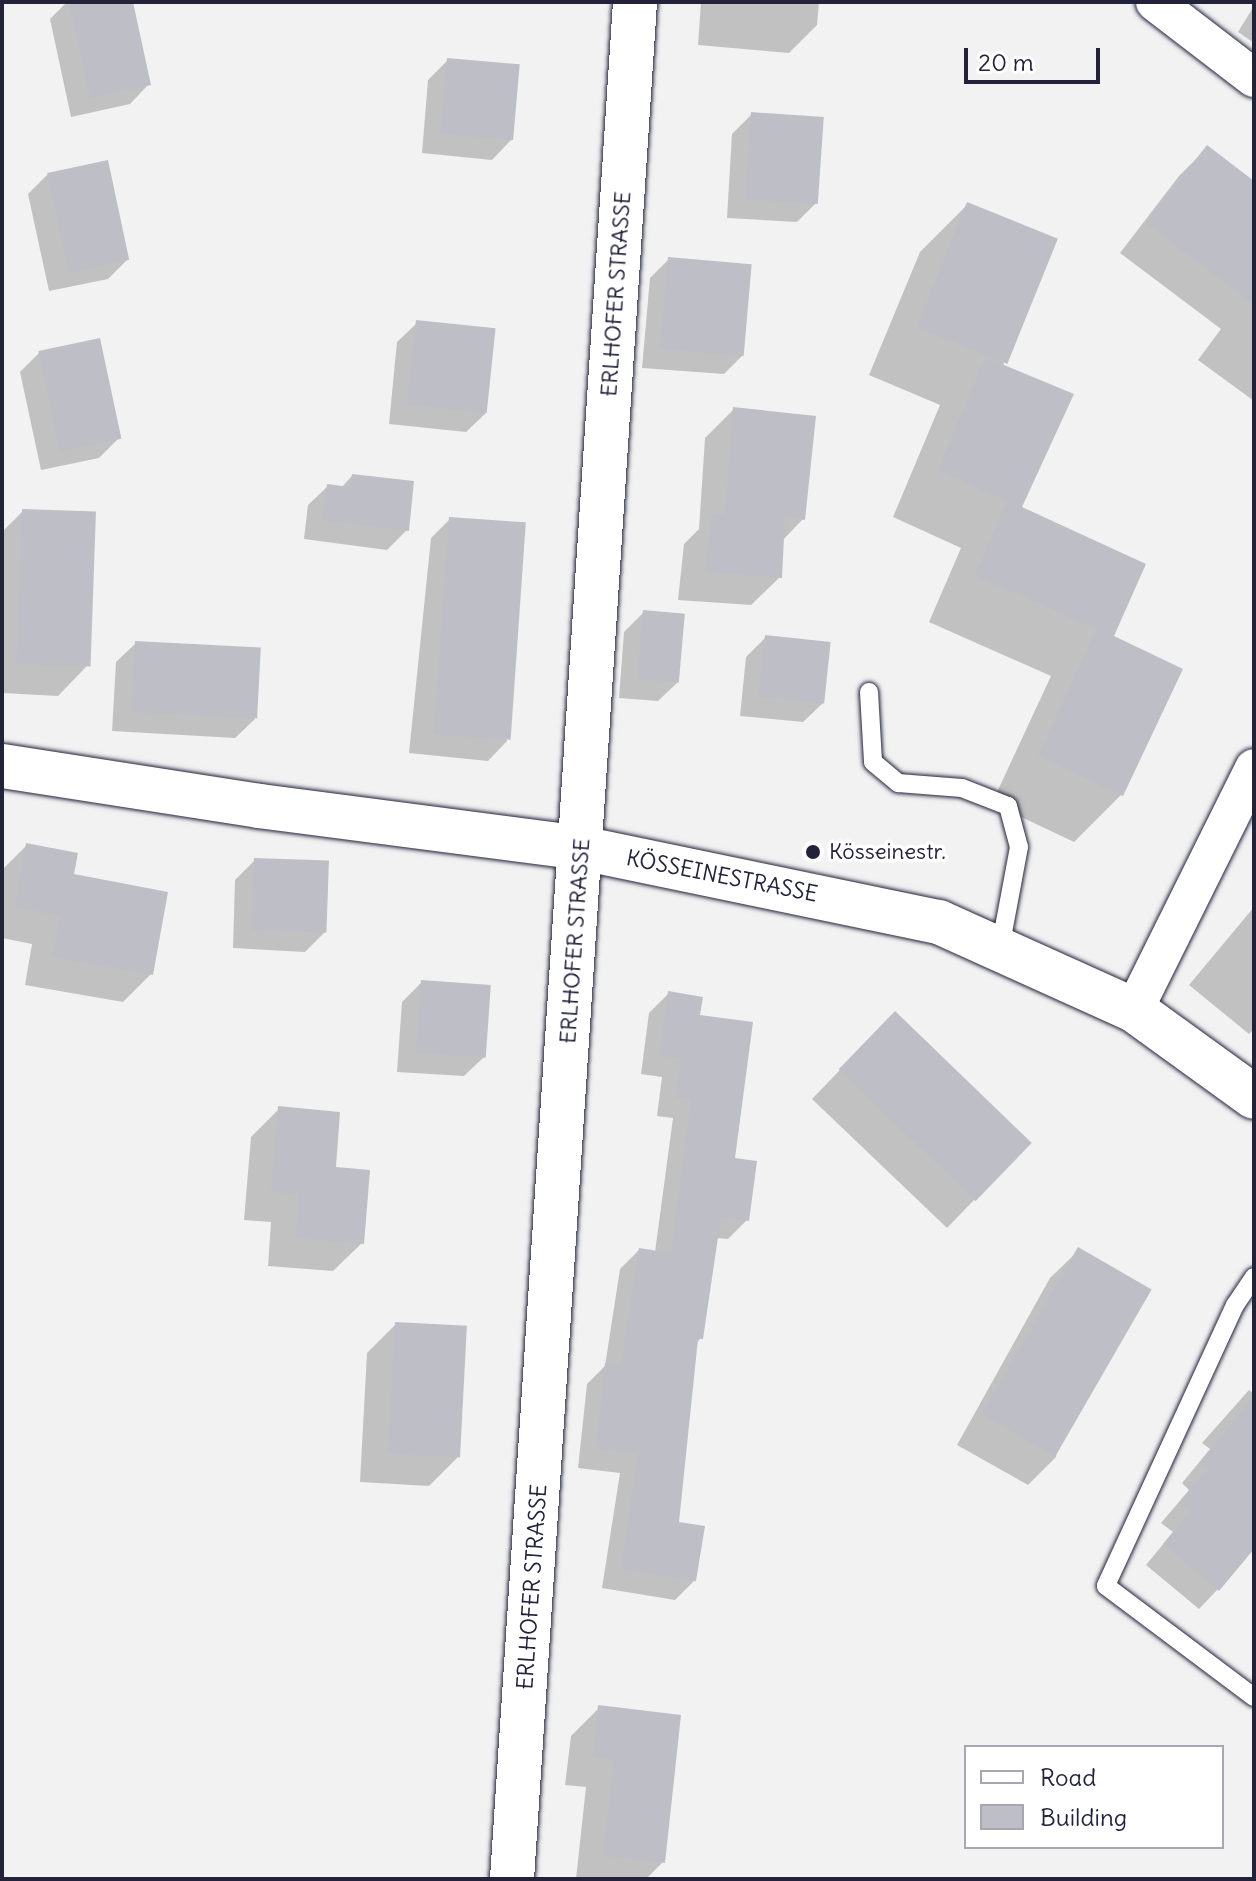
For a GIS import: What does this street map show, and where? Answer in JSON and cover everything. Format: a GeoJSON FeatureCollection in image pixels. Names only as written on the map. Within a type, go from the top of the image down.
{"type":"FeatureCollection","features":[{"type":"Feature","properties":{"kind":"street","name":"ERLHOFER STRASSE"},"geometry":{"type":"LineString","coordinates":[[512,1879],[635,2]]}},
{"type":"Feature","properties":{"kind":"street"},"geometry":{"type":"LineString","coordinates":[[1155,2],[1254,78]]}},
{"type":"Feature","properties":{"kind":"street","name":"KÖSSEINESTRASSE"},"geometry":{"type":"LineString","coordinates":[[2,766],[259,806],[581,848],[939,922],[1134,1010],[1254,1097]]}},
{"type":"Feature","properties":{"kind":"street"},"geometry":{"type":"LineString","coordinates":[[1134,1010],[1254,768]]}},
{"type":"Feature","properties":{"kind":"lane"},"geometry":{"type":"LineString","coordinates":[[869,692],[873,762],[898,783],[962,788],[1008,806],[1019,847],[1000,949]]}},
{"type":"Feature","properties":{"kind":"lane"},"geometry":{"type":"LineString","coordinates":[[1254,1277],[1235,1305],[1106,1586],[1254,1697]]}},
{"type":"Feature","properties":{"kind":"building"},"geometry":{"type":"Polygon","coordinates":[[[69,2],[133,2],[151,85],[90,98],[69,2]]]}},
{"type":"Feature","properties":{"kind":"building"},"geometry":{"type":"Polygon","coordinates":[[[447,58],[520,64],[513,140],[440,134],[447,58]]]}},
{"type":"Feature","properties":{"kind":"building"},"geometry":{"type":"Polygon","coordinates":[[[751,112],[824,117],[818,204],[745,199],[751,112]]]}},
{"type":"Feature","properties":{"kind":"building"},"geometry":{"type":"Polygon","coordinates":[[[1207,145],[1254,181],[1254,305],[1146,223],[1207,145]]]}},
{"type":"Feature","properties":{"kind":"building"},"geometry":{"type":"Polygon","coordinates":[[[108,160],[129,260],[69,273],[47,173],[108,160]]]}},
{"type":"Feature","properties":{"kind":"building"},"geometry":{"type":"Polygon","coordinates":[[[967,202],[1058,239],[1007,364],[916,327],[967,202]]]}},
{"type":"Feature","properties":{"kind":"building"},"geometry":{"type":"Polygon","coordinates":[[[668,257],[752,264],[744,356],[660,349],[668,257]]]}},
{"type":"Feature","properties":{"kind":"building"},"geometry":{"type":"Polygon","coordinates":[[[416,320],[496,328],[487,413],[407,405],[416,320]]]}},
{"type":"Feature","properties":{"kind":"building"},"geometry":{"type":"Polygon","coordinates":[[[100,338],[121,439],[60,452],[38,351],[100,338]]]}},
{"type":"Feature","properties":{"kind":"building"},"geometry":{"type":"Polygon","coordinates":[[[985,357],[1074,394],[1022,507],[1146,564],[1114,636],[1183,669],[1123,796],[1038,756],[1096,629],[975,575],[1007,501],[938,470],[985,357]]]}},
{"type":"Feature","properties":{"kind":"building"},"geometry":{"type":"Polygon","coordinates":[[[733,407],[816,416],[805,520],[785,516],[782,578],[705,572],[712,514],[725,514],[733,407]]]}},
{"type":"Feature","properties":{"kind":"building"},"geometry":{"type":"Polygon","coordinates":[[[352,474],[414,481],[409,531],[322,520],[327,484],[350,487],[352,474]]]}},
{"type":"Feature","properties":{"kind":"building"},"geometry":{"type":"Polygon","coordinates":[[[22,509],[96,512],[91,666],[17,664],[22,509]]]}},
{"type":"Feature","properties":{"kind":"building"},"geometry":{"type":"Polygon","coordinates":[[[449,517],[526,522],[511,740],[434,734],[449,517]]]}},
{"type":"Feature","properties":{"kind":"building"},"geometry":{"type":"Polygon","coordinates":[[[643,610],[685,614],[679,682],[637,679],[643,610]]]}},
{"type":"Feature","properties":{"kind":"building"},"geometry":{"type":"Polygon","coordinates":[[[765,635],[831,642],[824,704],[759,697],[765,635]]]}},
{"type":"Feature","properties":{"kind":"building"},"geometry":{"type":"Polygon","coordinates":[[[135,641],[261,648],[257,718],[131,712],[135,641]]]}},
{"type":"Feature","properties":{"kind":"building"},"geometry":{"type":"Polygon","coordinates":[[[26,843],[78,853],[74,874],[168,892],[153,975],[52,957],[60,916],[15,907],[26,843]]]}},
{"type":"Feature","properties":{"kind":"building"},"geometry":{"type":"Polygon","coordinates":[[[254,858],[329,861],[326,933],[251,930],[254,858]]]}},
{"type":"Feature","properties":{"kind":"building"},"geometry":{"type":"Polygon","coordinates":[[[421,980],[491,985],[486,1058],[416,1053],[421,980]]]}},
{"type":"Feature","properties":{"kind":"building"},"geometry":{"type":"Polygon","coordinates":[[[668,991],[703,997],[700,1015],[753,1022],[735,1158],[757,1161],[749,1221],[721,1217],[703,1339],[698,1339],[679,1522],[705,1526],[696,1581],[621,1569],[638,1454],[596,1449],[605,1363],[621,1364],[639,1248],[671,1253],[691,1099],[676,1097],[681,1058],[659,1056],[668,991]]]}},
{"type":"Feature","properties":{"kind":"building"},"geometry":{"type":"Polygon","coordinates":[[[895,1011],[1032,1143],[975,1201],[839,1069],[895,1011]]]}},
{"type":"Feature","properties":{"kind":"building"},"geometry":{"type":"Polygon","coordinates":[[[278,1106],[340,1112],[336,1167],[370,1170],[364,1244],[296,1238],[299,1194],[271,1192],[278,1106]]]}},
{"type":"Feature","properties":{"kind":"building"},"geometry":{"type":"Polygon","coordinates":[[[1078,1247],[1152,1290],[1055,1457],[982,1414],[1078,1247]]]}},
{"type":"Feature","properties":{"kind":"building"},"geometry":{"type":"Polygon","coordinates":[[[395,1322],[467,1326],[460,1458],[388,1454],[395,1322]]]}},
{"type":"Feature","properties":{"kind":"building"},"geometry":{"type":"Polygon","coordinates":[[[1254,1396],[1254,1549],[1219,1591],[1163,1544],[1190,1512],[1179,1503],[1207,1469],[1200,1463],[1254,1396]]]}},
{"type":"Feature","properties":{"kind":"building"},"geometry":{"type":"Polygon","coordinates":[[[598,1705],[681,1715],[665,1863],[603,1856],[614,1760],[593,1757],[598,1705]]]}},
{"type":"Feature","properties":{"kind":"place","name":"Kösseinestr."},"geometry":{"type":"Point","coordinates":[813,852]}}]}
